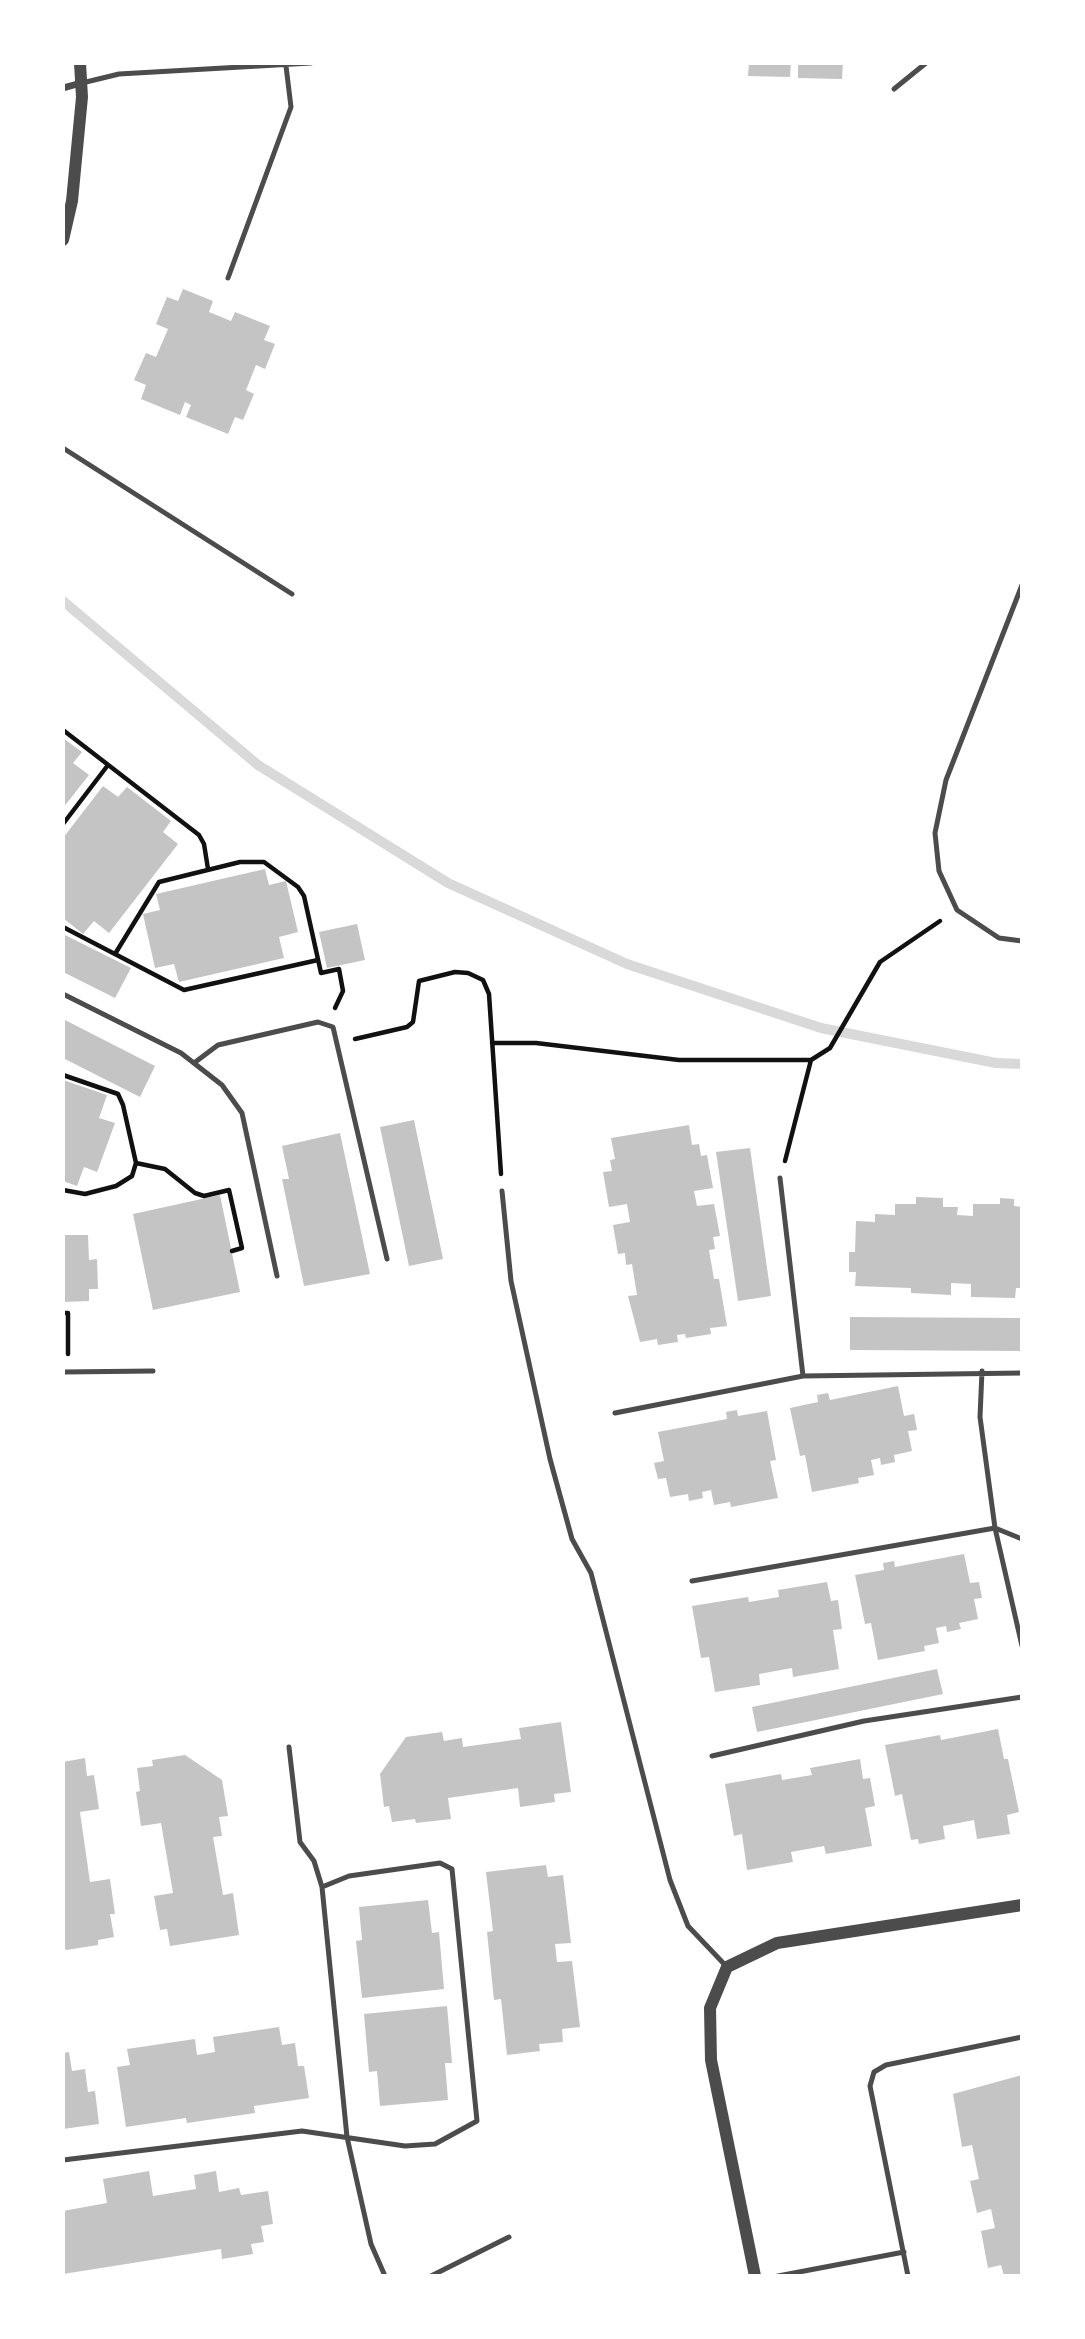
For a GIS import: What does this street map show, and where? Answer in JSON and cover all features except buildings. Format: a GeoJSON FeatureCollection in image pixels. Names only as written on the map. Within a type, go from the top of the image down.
{"type":"FeatureCollection","features":[{"type":"Feature","properties":{"kind":"street"},"geometry":{"type":"LineString","coordinates":[[63,240],[72,201],[82,83],[80,63]]}},
{"type":"Feature","properties":{"kind":"street"},"geometry":{"type":"LineString","coordinates":[[63,88],[82,83]]}},
{"type":"Feature","properties":{"kind":"street"},"geometry":{"type":"LineString","coordinates":[[755,2276],[711,2060],[710,2008],[727,1967],[777,1943],[1022,1905]]}},
{"type":"Feature","properties":{"kind":"lane"},"geometry":{"type":"LineString","coordinates":[[82,83],[120,74],[311,63]]}},
{"type":"Feature","properties":{"kind":"lane"},"geometry":{"type":"LineString","coordinates":[[894,89],[926,63]]}},
{"type":"Feature","properties":{"kind":"lane"},"geometry":{"type":"LineString","coordinates":[[228,278],[291,107],[286,66]]}},
{"type":"Feature","properties":{"kind":"lane"},"geometry":{"type":"LineString","coordinates":[[63,448],[292,594]]}},
{"type":"Feature","properties":{"kind":"lane"},"geometry":{"type":"LineString","coordinates":[[1022,585],[946,780],[935,833],[939,871],[957,910],[999,938],[1022,940]]}},
{"type":"Feature","properties":{"kind":"lane"},"geometry":{"type":"LineString","coordinates":[[63,994],[181,1053],[222,1086],[242,1113],[277,1276]]}},
{"type":"Feature","properties":{"kind":"lane"},"geometry":{"type":"LineString","coordinates":[[194,1063],[218,1045],[318,1022],[333,1027],[387,1259]]}},
{"type":"Feature","properties":{"kind":"lane"},"geometry":{"type":"LineString","coordinates":[[780,1178],[803,1376]]}},
{"type":"Feature","properties":{"kind":"lane"},"geometry":{"type":"LineString","coordinates":[[502,1191],[511,1281],[550,1459],[572,1539],[590,1573],[670,1880],[688,1926],[727,1967]]}},
{"type":"Feature","properties":{"kind":"lane"},"geometry":{"type":"LineString","coordinates":[[66,1372],[153,1371]]}},
{"type":"Feature","properties":{"kind":"lane"},"geometry":{"type":"LineString","coordinates":[[982,1371],[980,1417],[995,1528],[1022,1646]]}},
{"type":"Feature","properties":{"kind":"lane"},"geometry":{"type":"LineString","coordinates":[[615,1413],[803,1376],[982,1371],[1022,1373]]}},
{"type":"Feature","properties":{"kind":"lane"},"geometry":{"type":"LineString","coordinates":[[692,1581],[995,1528],[1022,1539]]}},
{"type":"Feature","properties":{"kind":"lane"},"geometry":{"type":"LineString","coordinates":[[712,1756],[864,1721],[1022,1697]]}},
{"type":"Feature","properties":{"kind":"lane"},"geometry":{"type":"LineString","coordinates":[[289,1747],[300,1842],[314,1861],[322,1886],[347,2137],[371,2244],[385,2276]]}},
{"type":"Feature","properties":{"kind":"lane"},"geometry":{"type":"LineString","coordinates":[[63,2160],[302,2131],[405,2146],[435,2144],[477,2121],[452,1869],[440,1863],[349,1876],[322,1886]]}},
{"type":"Feature","properties":{"kind":"lane"},"geometry":{"type":"LineString","coordinates":[[908,2276],[870,2086],[874,2072],[886,2064],[1022,2036]]}},
{"type":"Feature","properties":{"kind":"lane"},"geometry":{"type":"LineString","coordinates":[[431,2276],[509,2237]]}},
{"type":"Feature","properties":{"kind":"lane"},"geometry":{"type":"LineString","coordinates":[[778,2276],[904,2252]]}},
{"type":"Feature","properties":{"kind":"path"},"geometry":{"type":"LineString","coordinates":[[63,730],[199,835],[204,844],[208,869]]}},
{"type":"Feature","properties":{"kind":"path"},"geometry":{"type":"LineString","coordinates":[[63,824],[108,765]]}},
{"type":"Feature","properties":{"kind":"path"},"geometry":{"type":"LineString","coordinates":[[115,954],[159,881],[240,862],[264,862],[298,887],[304,896],[321,973],[339,969],[343,991],[327,1025]]}},
{"type":"Feature","properties":{"kind":"path"},"geometry":{"type":"LineString","coordinates":[[492,1043],[536,1043],[679,1060],[811,1060],[830,1048],[880,962],[957,910]]}},
{"type":"Feature","properties":{"kind":"path"},"geometry":{"type":"LineString","coordinates":[[63,928],[184,990],[318,960]]}},
{"type":"Feature","properties":{"kind":"path"},"geometry":{"type":"LineString","coordinates":[[337,1044],[407,1027],[413,1022],[419,981],[455,972],[468,973],[483,980],[489,993],[502,1191]]}},
{"type":"Feature","properties":{"kind":"path"},"geometry":{"type":"LineString","coordinates":[[780,1178],[811,1060]]}},
{"type":"Feature","properties":{"kind":"path"},"geometry":{"type":"LineString","coordinates":[[63,1075],[118,1094],[123,1105],[135,1163],[132,1176],[116,1186],[85,1194],[63,1190]]}},
{"type":"Feature","properties":{"kind":"path"},"geometry":{"type":"LineString","coordinates":[[135,1163],[165,1168],[194,1193],[204,1196],[229,1190],[242,1248],[232,1251]]}},
{"type":"Feature","properties":{"kind":"path"},"geometry":{"type":"LineString","coordinates":[[63,1313],[68,1313],[66,1372]]}},
{"type":"Feature","properties":{"kind":"waterway"},"geometry":{"type":"LineString","coordinates":[[63,601],[258,765],[448,883],[627,964],[821,1028],[996,1063],[1022,1064]]}}]}
